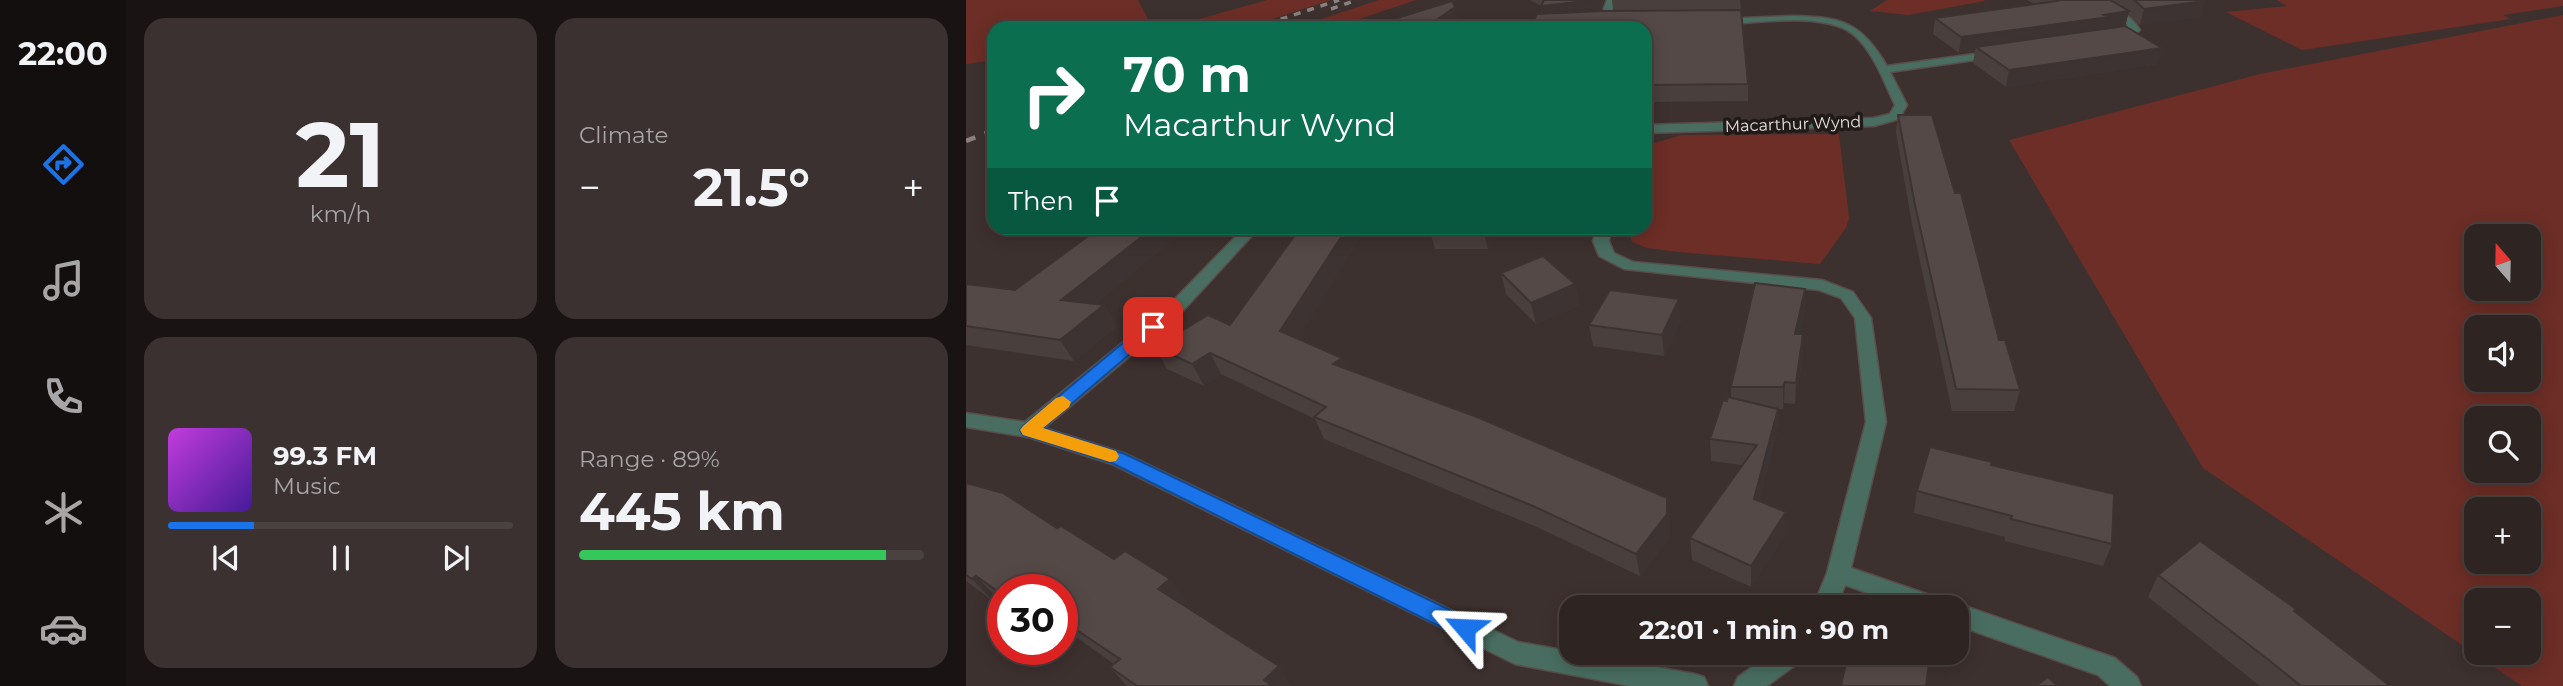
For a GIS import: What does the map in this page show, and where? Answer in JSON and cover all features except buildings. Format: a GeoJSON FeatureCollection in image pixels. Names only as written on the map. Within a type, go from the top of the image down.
{"type":"FeatureCollection","features":[{"type":"Feature","properties":{"kind":"street"},"geometry":{"type":"LineString","coordinates":[[1610,21],[1612,0]]}},
{"type":"Feature","properties":{"kind":"street"},"geometry":{"type":"LineString","coordinates":[[2091,0],[2130,21],[2135,30],[2125,36],[2098,39]]}},
{"type":"Feature","properties":{"kind":"street","name":"Macarthur Wynd"},"geometry":{"type":"LineString","coordinates":[[1652,129],[1874,122],[1895,116],[1901,104],[1858,32],[1842,24],[1818,20],[1702,22]]}},
{"type":"Feature","properties":{"kind":"street"},"geometry":{"type":"LineString","coordinates":[[1882,70],[2003,53]]}},
{"type":"Feature","properties":{"kind":"street"},"geometry":{"type":"LineString","coordinates":[[1029,430],[1174,310],[1245,235]]}},
{"type":"Feature","properties":{"kind":"street"},"geometry":{"type":"LineString","coordinates":[[1602,235],[1601,241],[1607,256],[1630,266],[1822,285],[1847,295],[1863,318],[1876,422],[1838,573],[1830,595]]}},
{"type":"Feature","properties":{"kind":"street"},"geometry":{"type":"LineString","coordinates":[[966,420],[1029,430],[1119,458],[1515,653],[1695,686]]}},
{"type":"Feature","properties":{"kind":"street"},"geometry":{"type":"LineString","coordinates":[[1838,573],[1901,595]]}},
{"type":"Feature","properties":{"kind":"street"},"geometry":{"type":"LineString","coordinates":[[1969,619],[2106,666],[2128,686]]}},
{"type":"Feature","properties":{"kind":"street"},"geometry":{"type":"LineString","coordinates":[[1747,686],[1776,665]]}},
{"type":"Feature","properties":{"kind":"shaded area"},"geometry":{"type":"Polygon","coordinates":[[[966,0],[1138,0],[1149,21],[987,21],[987,61],[966,64],[966,0]]]}},
{"type":"Feature","properties":{"kind":"shaded area"},"geometry":{"type":"Polygon","coordinates":[[[1267,0],[1331,0],[1266,21],[1192,21],[1267,0]]]}},
{"type":"Feature","properties":{"kind":"shaded area"},"geometry":{"type":"Polygon","coordinates":[[[1379,0],[1416,0],[1353,21],[1315,21],[1379,0]]]}},
{"type":"Feature","properties":{"kind":"shaded area"},"geometry":{"type":"Polygon","coordinates":[[[1887,0],[1985,1],[1908,15],[1870,11],[1887,0]]]}},
{"type":"Feature","properties":{"kind":"shaded area"},"geometry":{"type":"Polygon","coordinates":[[[2277,0],[2563,0],[2563,6],[2503,15],[2511,19],[2302,50],[2226,12],[2287,6],[2277,0]]]}},
{"type":"Feature","properties":{"kind":"shaded area"},"geometry":{"type":"Polygon","coordinates":[[[2563,15],[2563,686],[2522,686],[2491,665],[2541,665],[2541,588],[2464,588],[2464,646],[2203,468],[2009,140],[2260,74],[2563,15]]]}},
{"type":"Feature","properties":{"kind":"shaded area"},"geometry":{"type":"Polygon","coordinates":[[[1839,134],[1849,218],[1846,228],[1820,264],[1678,252],[1647,248],[1632,242],[1630,235],[1652,235],[1652,144],[1681,135],[1839,134]]]}},
{"type":"Feature","properties":{"kind":"railway"},"geometry":{"type":"LineString","coordinates":[[1275,21],[1339,0]]}},
{"type":"Feature","properties":{"kind":"railway"},"geometry":{"type":"LineString","coordinates":[[1331,9],[1357,0]]}},
{"type":"Feature","properties":{"kind":"railway"},"geometry":{"type":"LineString","coordinates":[[966,141],[987,133]]}},
{"type":"Feature","properties":{"kind":"slow traffic"},"geometry":{"type":"LineString","coordinates":[[1063,402],[1029,430],[1110,456]]}},
{"type":"Feature","properties":{"kind":"route"},"geometry":{"type":"LineString","coordinates":[[1153,327],[1029,430],[1119,458],[1465,628]]}}]}
